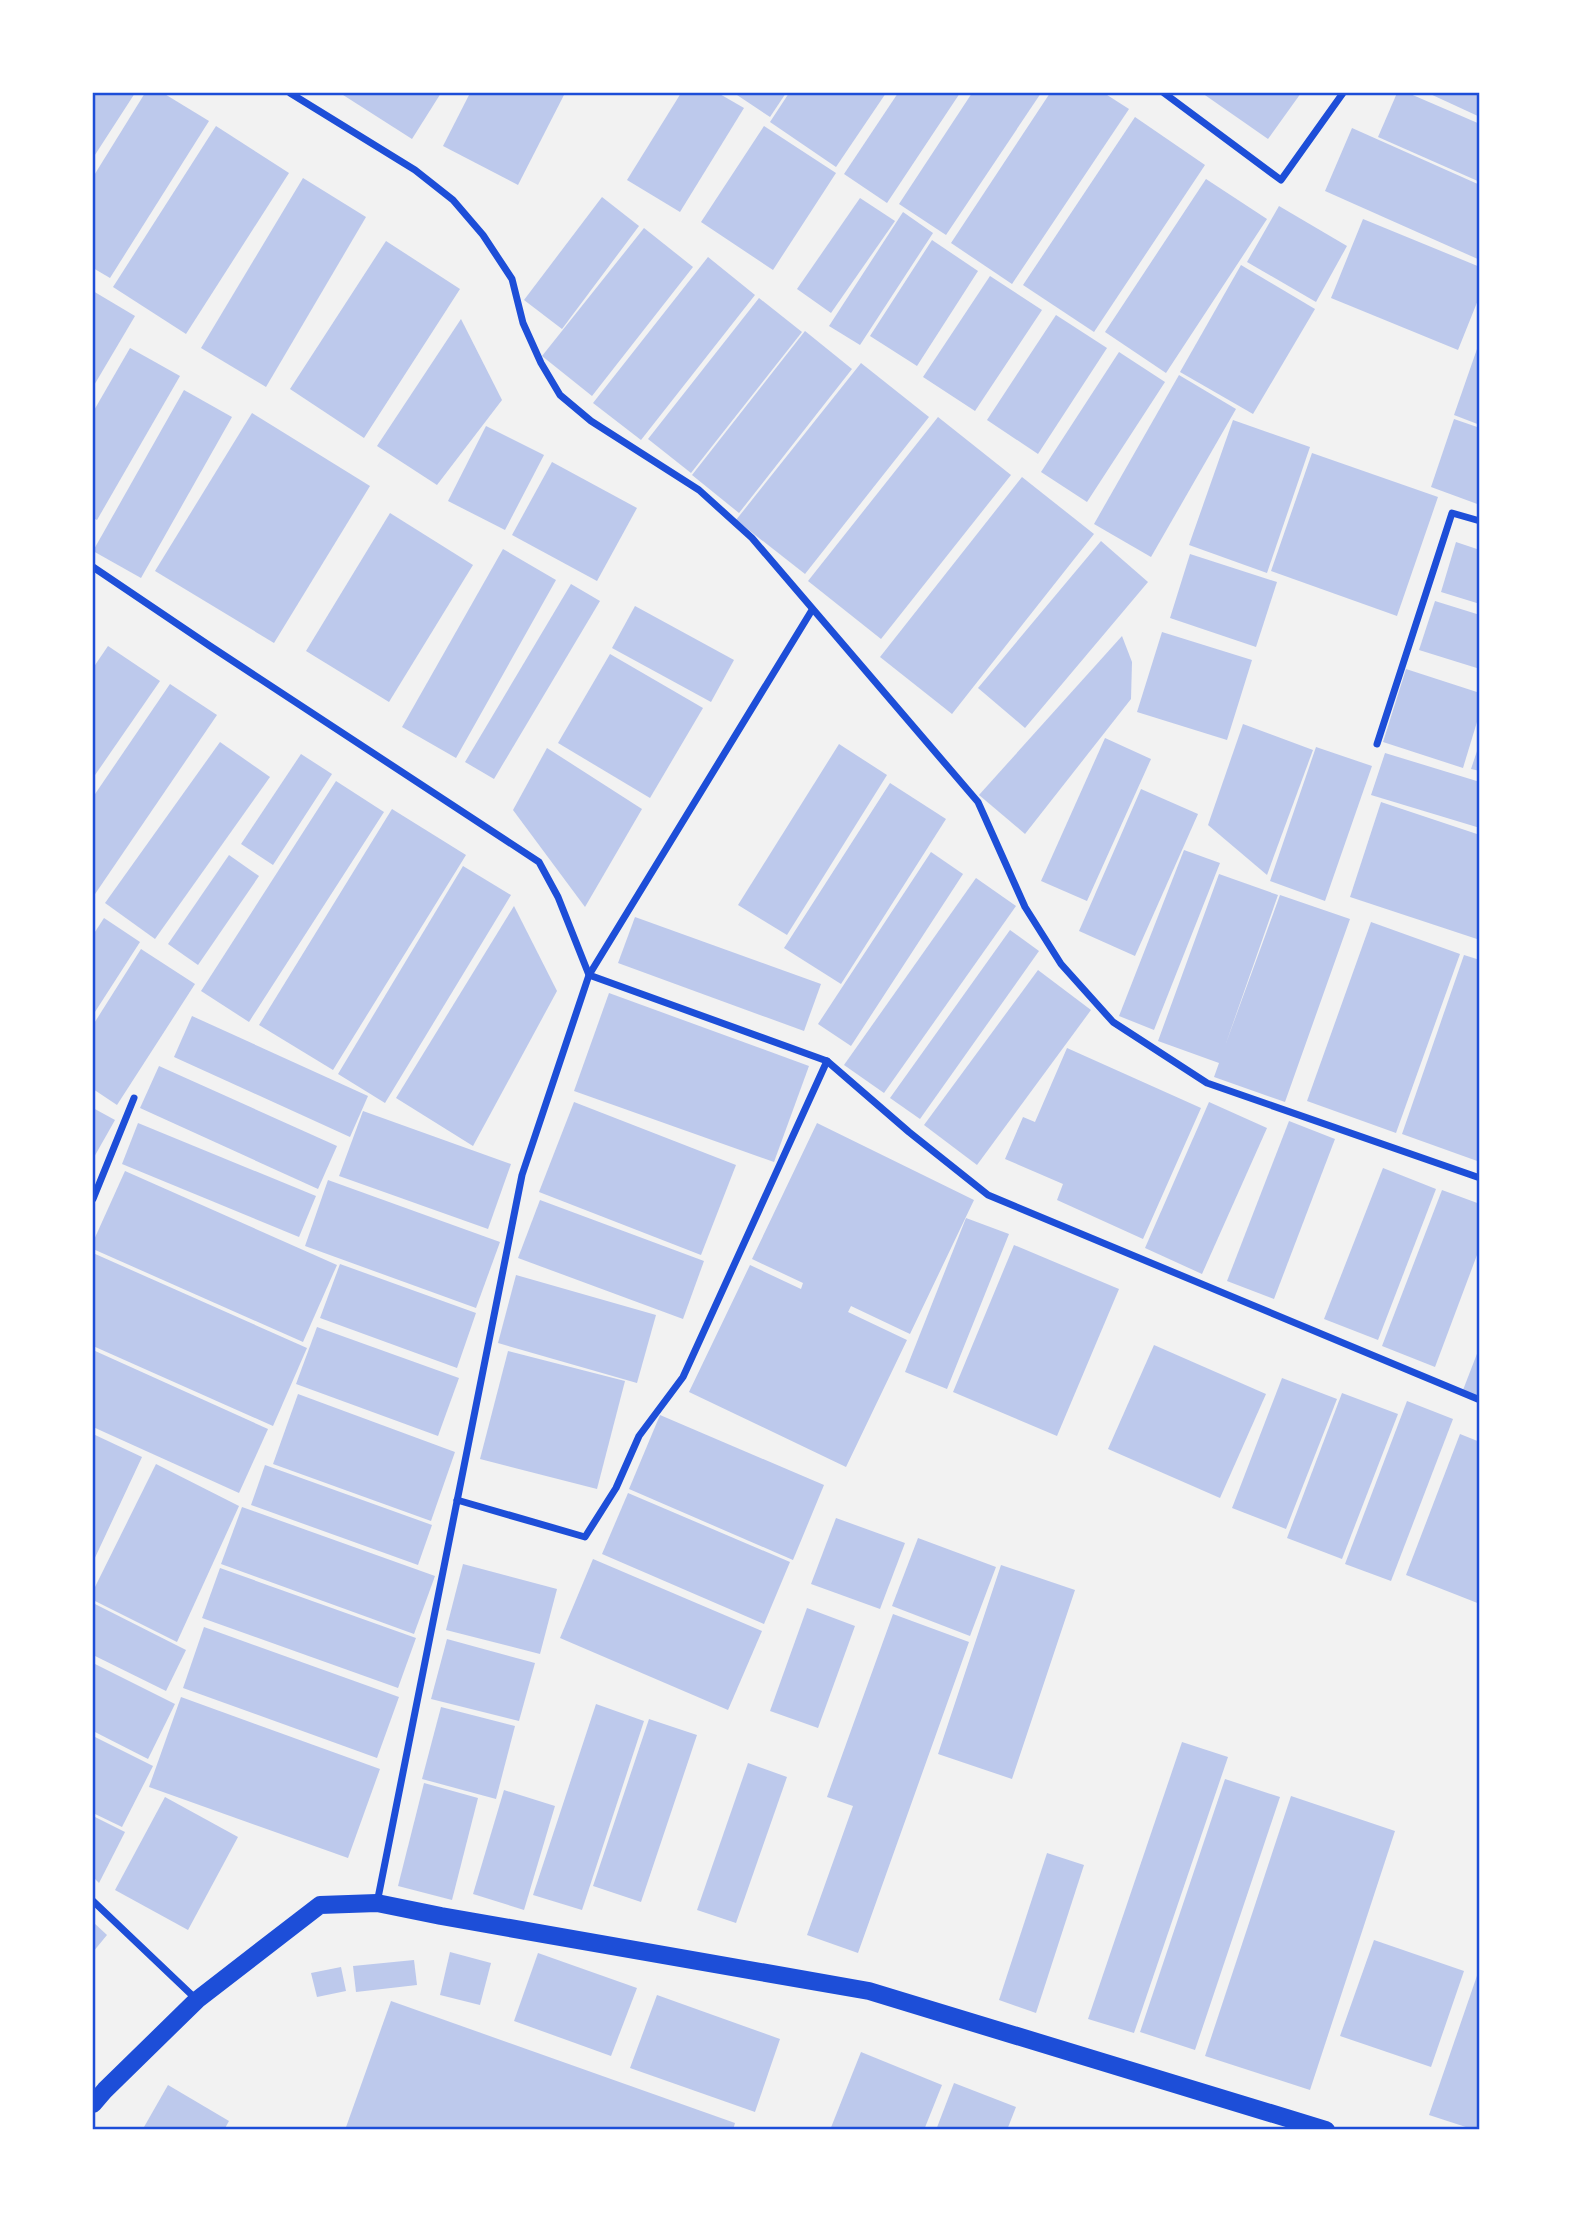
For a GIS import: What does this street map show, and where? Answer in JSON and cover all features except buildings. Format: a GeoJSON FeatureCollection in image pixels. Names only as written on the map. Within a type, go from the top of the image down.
{"type":"FeatureCollection","features":[{"type":"Feature","properties":{"kind":"main road"},"geometry":{"type":"LineString","coordinates":[[93,2104],[197,2000],[320,1905],[377,1903],[869,1991],[1326,2130]]}},
{"type":"Feature","properties":{"kind":"street"},"geometry":{"type":"LineString","coordinates":[[290,93],[415,170],[453,200],[483,235],[512,279],[523,323],[541,363],[560,395],[591,421],[699,489],[752,538],[978,802],[1025,906],[1061,964],[1113,1022],[1207,1083],[1480,1178]]}},
{"type":"Feature","properties":{"kind":"street"},"geometry":{"type":"LineString","coordinates":[[1164,93],[1282,180],[1343,93]]}},
{"type":"Feature","properties":{"kind":"street"},"geometry":{"type":"LineString","coordinates":[[1377,744],[1452,513],[1480,521]]}},
{"type":"Feature","properties":{"kind":"street"},"geometry":{"type":"LineString","coordinates":[[93,567],[539,862],[558,897],[589,975],[827,1061],[909,1132],[988,1195],[1480,1400]]}},
{"type":"Feature","properties":{"kind":"street"},"geometry":{"type":"LineString","coordinates":[[377,1903],[523,1175],[589,975],[812,610]]}},
{"type":"Feature","properties":{"kind":"street"},"geometry":{"type":"LineString","coordinates":[[457,1500],[585,1537],[616,1488],[639,1436],[682,1377],[827,1061]]}},
{"type":"Feature","properties":{"kind":"street"},"geometry":{"type":"LineString","coordinates":[[93,1199],[134,1098]]}},
{"type":"Feature","properties":{"kind":"street"},"geometry":{"type":"LineString","coordinates":[[93,1901],[197,2000]]}}]}
